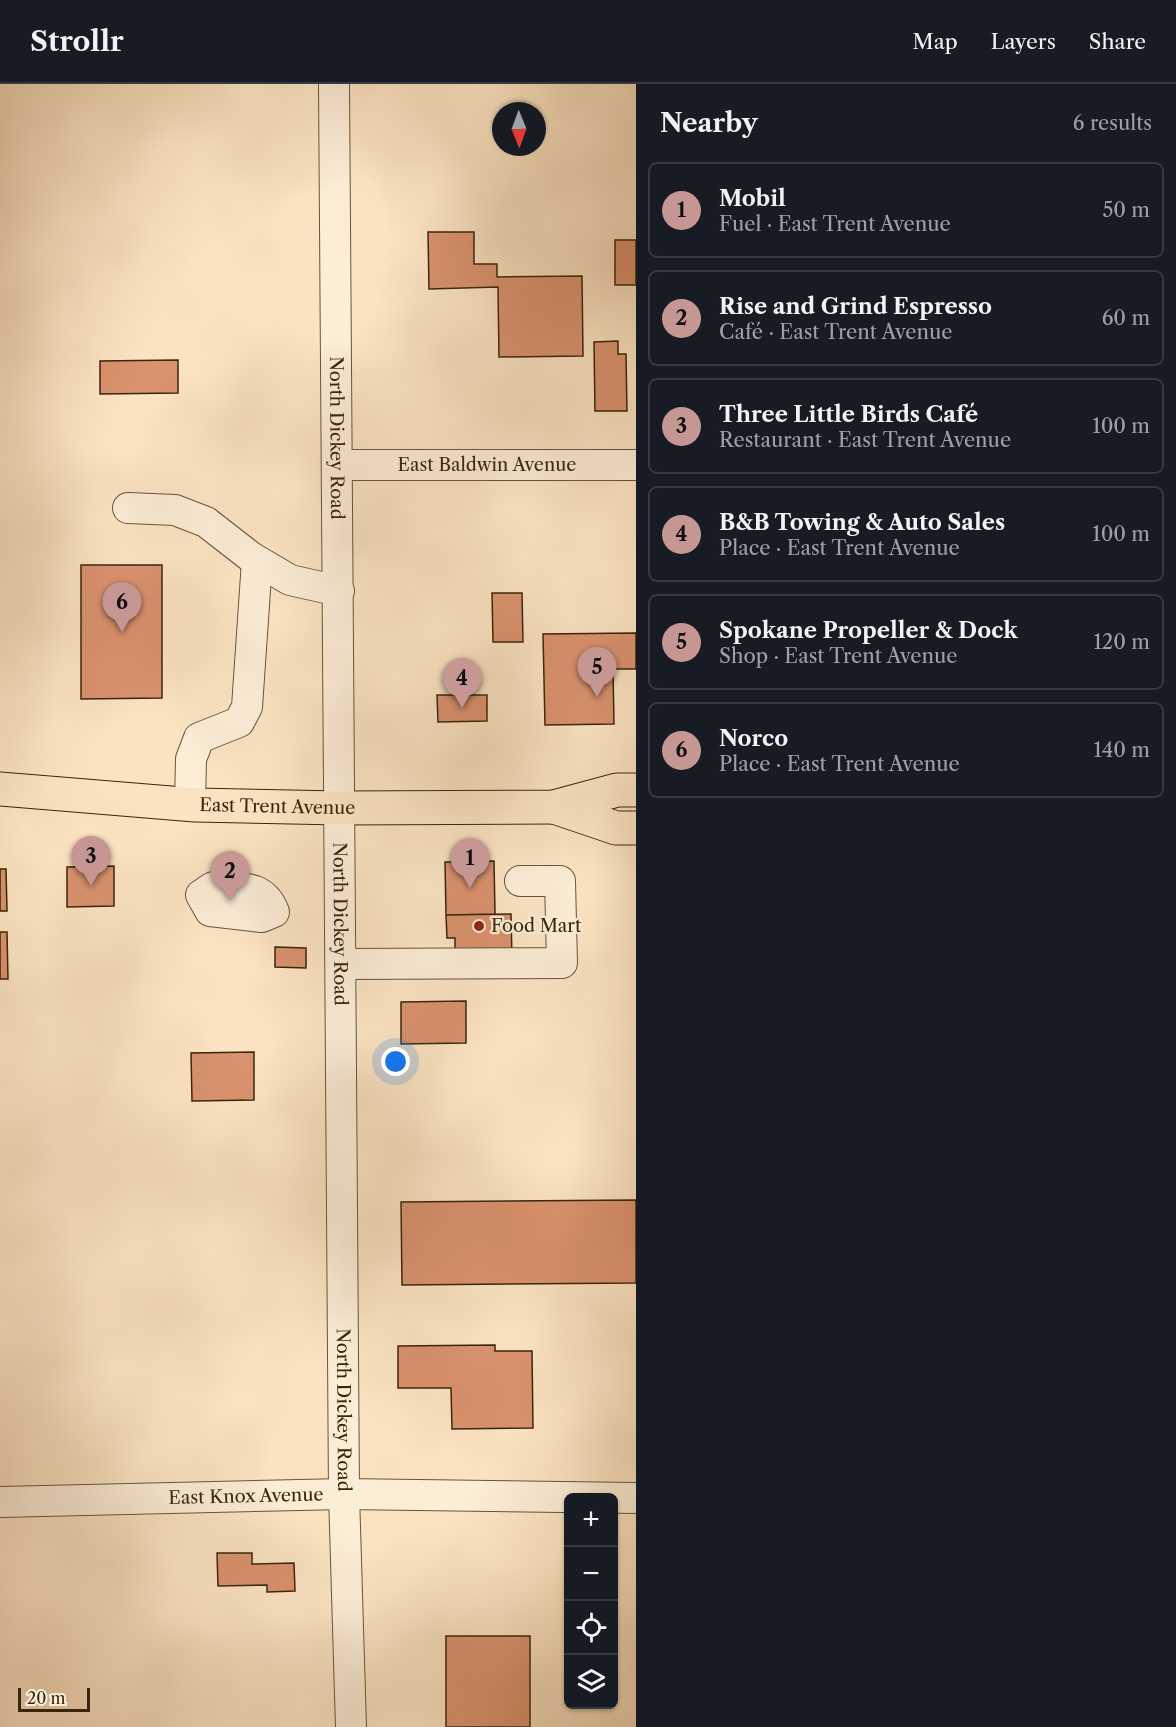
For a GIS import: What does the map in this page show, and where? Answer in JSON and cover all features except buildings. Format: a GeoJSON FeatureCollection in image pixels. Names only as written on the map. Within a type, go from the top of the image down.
{"type":"FeatureCollection","features":[{"type":"Feature","properties":{"kind":"main road","name":"East Trent Avenue"},"geometry":{"type":"LineString","coordinates":[[0,789],[190,805],[340,808],[554,807],[617,790],[636,790]]}},
{"type":"Feature","properties":{"kind":"main road","name":"East Trent Avenue"},"geometry":{"type":"LineString","coordinates":[[554,807],[616,828],[636,828]]}},
{"type":"Feature","properties":{"kind":"street","name":"North Dickey Road"},"geometry":{"type":"LineString","coordinates":[[334,84],[339,465],[344,1494],[351,1727]]}},
{"type":"Feature","properties":{"kind":"street","name":"East Baldwin Avenue"},"geometry":{"type":"LineString","coordinates":[[339,465],[636,465]]}},
{"type":"Feature","properties":{"kind":"street"},"geometry":{"type":"LineString","coordinates":[[128,508],[175,510],[206,522],[257,561],[290,580],[339,591]]}},
{"type":"Feature","properties":{"kind":"street"},"geometry":{"type":"LineString","coordinates":[[190,805],[191,759],[199,738],[239,722],[247,707],[257,561]]}},
{"type":"Feature","properties":{"kind":"street"},"geometry":{"type":"LineString","coordinates":[[341,964],[562,963],[560,881],[520,881]]}},
{"type":"Feature","properties":{"kind":"street","name":"East Knox Avenue"},"geometry":{"type":"LineString","coordinates":[[0,1502],[344,1494],[636,1498]]}},
{"type":"Feature","properties":{"kind":"place","name":"Norco"},"geometry":{"type":"Point","coordinates":[122,632]}},
{"type":"Feature","properties":{"kind":"place","name":"Spokane Propeller & Dock"},"geometry":{"type":"Point","coordinates":[597,697]}},
{"type":"Feature","properties":{"kind":"place","name":"B&B Towing & Auto Sales"},"geometry":{"type":"Point","coordinates":[462,708]}},
{"type":"Feature","properties":{"kind":"place","name":"Three Little Birds Café"},"geometry":{"type":"Point","coordinates":[91,886]}},
{"type":"Feature","properties":{"kind":"place","name":"Mobil"},"geometry":{"type":"Point","coordinates":[470,888]}},
{"type":"Feature","properties":{"kind":"place","name":"Rise and Grind Espresso"},"geometry":{"type":"Point","coordinates":[230,901]}},
{"type":"Feature","properties":{"kind":"place","name":"Food Mart"},"geometry":{"type":"Point","coordinates":[479,926]}}]}
